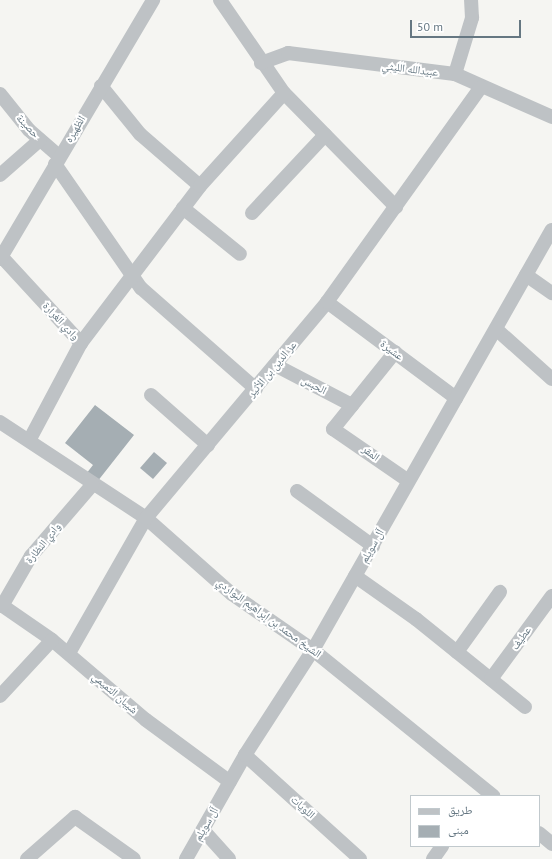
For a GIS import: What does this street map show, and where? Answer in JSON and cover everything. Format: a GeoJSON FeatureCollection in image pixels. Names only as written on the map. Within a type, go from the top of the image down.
{"type":"FeatureCollection","features":[{"type":"Feature","properties":{"kind":"street","name":"الظهيره"},"geometry":{"type":"LineString","coordinates":[[1,257],[153,0]]}},
{"type":"Feature","properties":{"kind":"street"},"geometry":{"type":"LineString","coordinates":[[220,0],[261,63],[284,93],[396,207]]}},
{"type":"Feature","properties":{"kind":"street"},"geometry":{"type":"LineString","coordinates":[[454,74],[472,18],[471,0]]}},
{"type":"Feature","properties":{"kind":"street","name":"عبيدالله الليثي"},"geometry":{"type":"LineString","coordinates":[[261,63],[288,53],[454,74],[480,87],[552,117]]}},
{"type":"Feature","properties":{"kind":"street"},"geometry":{"type":"LineString","coordinates":[[101,86],[140,134],[200,186]]}},
{"type":"Feature","properties":{"kind":"street","name":"عز الدين بن الأثير"},"geometry":{"type":"LineString","coordinates":[[69,653],[146,518],[256,389],[327,302],[480,87]]}},
{"type":"Feature","properties":{"kind":"street"},"geometry":{"type":"LineString","coordinates":[[81,343],[131,274],[200,186],[284,93]]}},
{"type":"Feature","properties":{"kind":"street","name":"حصينة"},"geometry":{"type":"LineString","coordinates":[[0,94],[57,160],[141,288],[256,389]]}},
{"type":"Feature","properties":{"kind":"street"},"geometry":{"type":"LineString","coordinates":[[252,213],[325,135]]}},
{"type":"Feature","properties":{"kind":"street"},"geometry":{"type":"LineString","coordinates":[[0,175],[40,140]]}},
{"type":"Feature","properties":{"kind":"street"},"geometry":{"type":"LineString","coordinates":[[183,208],[240,254]]}},
{"type":"Feature","properties":{"kind":"street","name":"آل سويلم"},"geometry":{"type":"LineString","coordinates":[[186,859],[245,755],[313,650],[372,546],[407,480],[456,398],[552,230]]}},
{"type":"Feature","properties":{"kind":"street","name":"وادي الغرارة"},"geometry":{"type":"LineString","coordinates":[[1,257],[81,343],[30,439]]}},
{"type":"Feature","properties":{"kind":"street"},"geometry":{"type":"LineString","coordinates":[[526,275],[552,293]]}},
{"type":"Feature","properties":{"kind":"street","name":"عشيرة"},"geometry":{"type":"LineString","coordinates":[[327,302],[456,398]]}},
{"type":"Feature","properties":{"kind":"street"},"geometry":{"type":"LineString","coordinates":[[496,329],[552,379]]}},
{"type":"Feature","properties":{"kind":"street"},"geometry":{"type":"LineString","coordinates":[[352,405],[395,352]]}},
{"type":"Feature","properties":{"kind":"street","name":"الحبس"},"geometry":{"type":"LineString","coordinates":[[275,365],[352,405]]}},
{"type":"Feature","properties":{"kind":"street"},"geometry":{"type":"LineString","coordinates":[[152,395],[208,445]]}},
{"type":"Feature","properties":{"kind":"street","name":"المقر"},"geometry":{"type":"LineString","coordinates":[[352,405],[333,429],[407,480]]}},
{"type":"Feature","properties":{"kind":"street","name":"الشيخ محمد بن إبراهيم البواردي"},"geometry":{"type":"LineString","coordinates":[[0,422],[30,439],[92,485],[146,518],[232,594],[313,650],[484,793]]}},
{"type":"Feature","properties":{"kind":"street","name":"وادي النظارة"},"geometry":{"type":"LineString","coordinates":[[1,605],[31,556],[92,485]]}},
{"type":"Feature","properties":{"kind":"street"},"geometry":{"type":"LineString","coordinates":[[296,491],[372,546]]}},
{"type":"Feature","properties":{"kind":"street"},"geometry":{"type":"LineString","coordinates":[[355,576],[457,652],[525,707]]}},
{"type":"Feature","properties":{"kind":"street"},"geometry":{"type":"LineString","coordinates":[[457,652],[500,592]]}},
{"type":"Feature","properties":{"kind":"street","name":"عطيف"},"geometry":{"type":"LineString","coordinates":[[491,679],[552,596]]}},
{"type":"Feature","properties":{"kind":"street","name":"شيبان التميمي"},"geometry":{"type":"LineString","coordinates":[[1,605],[69,653],[146,720],[230,782]]}},
{"type":"Feature","properties":{"kind":"street"},"geometry":{"type":"LineString","coordinates":[[0,696],[52,640]]}},
{"type":"Feature","properties":{"kind":"street","name":"اللويات"},"geometry":{"type":"LineString","coordinates":[[245,755],[360,859]]}},
{"type":"Feature","properties":{"kind":"street"},"geometry":{"type":"LineString","coordinates":[[28,859],[75,817],[134,859]]}},
{"type":"Feature","properties":{"kind":"street"},"geometry":{"type":"LineString","coordinates":[[203,830],[229,859]]}},
{"type":"Feature","properties":{"kind":"street"},"geometry":{"type":"LineString","coordinates":[[540,834],[552,844]]}},
{"type":"Feature","properties":{"kind":"street"},"geometry":{"type":"LineString","coordinates":[[433,859],[441,847]]}},
{"type":"Feature","properties":{"kind":"building"},"geometry":{"type":"Polygon","coordinates":[[[95,405],[134,435],[97,482],[86,474],[93,465],[65,443],[95,405]]]}},
{"type":"Feature","properties":{"kind":"building"},"geometry":{"type":"Polygon","coordinates":[[[154,452],[167,463],[153,479],[140,468],[154,452]]]}}]}
